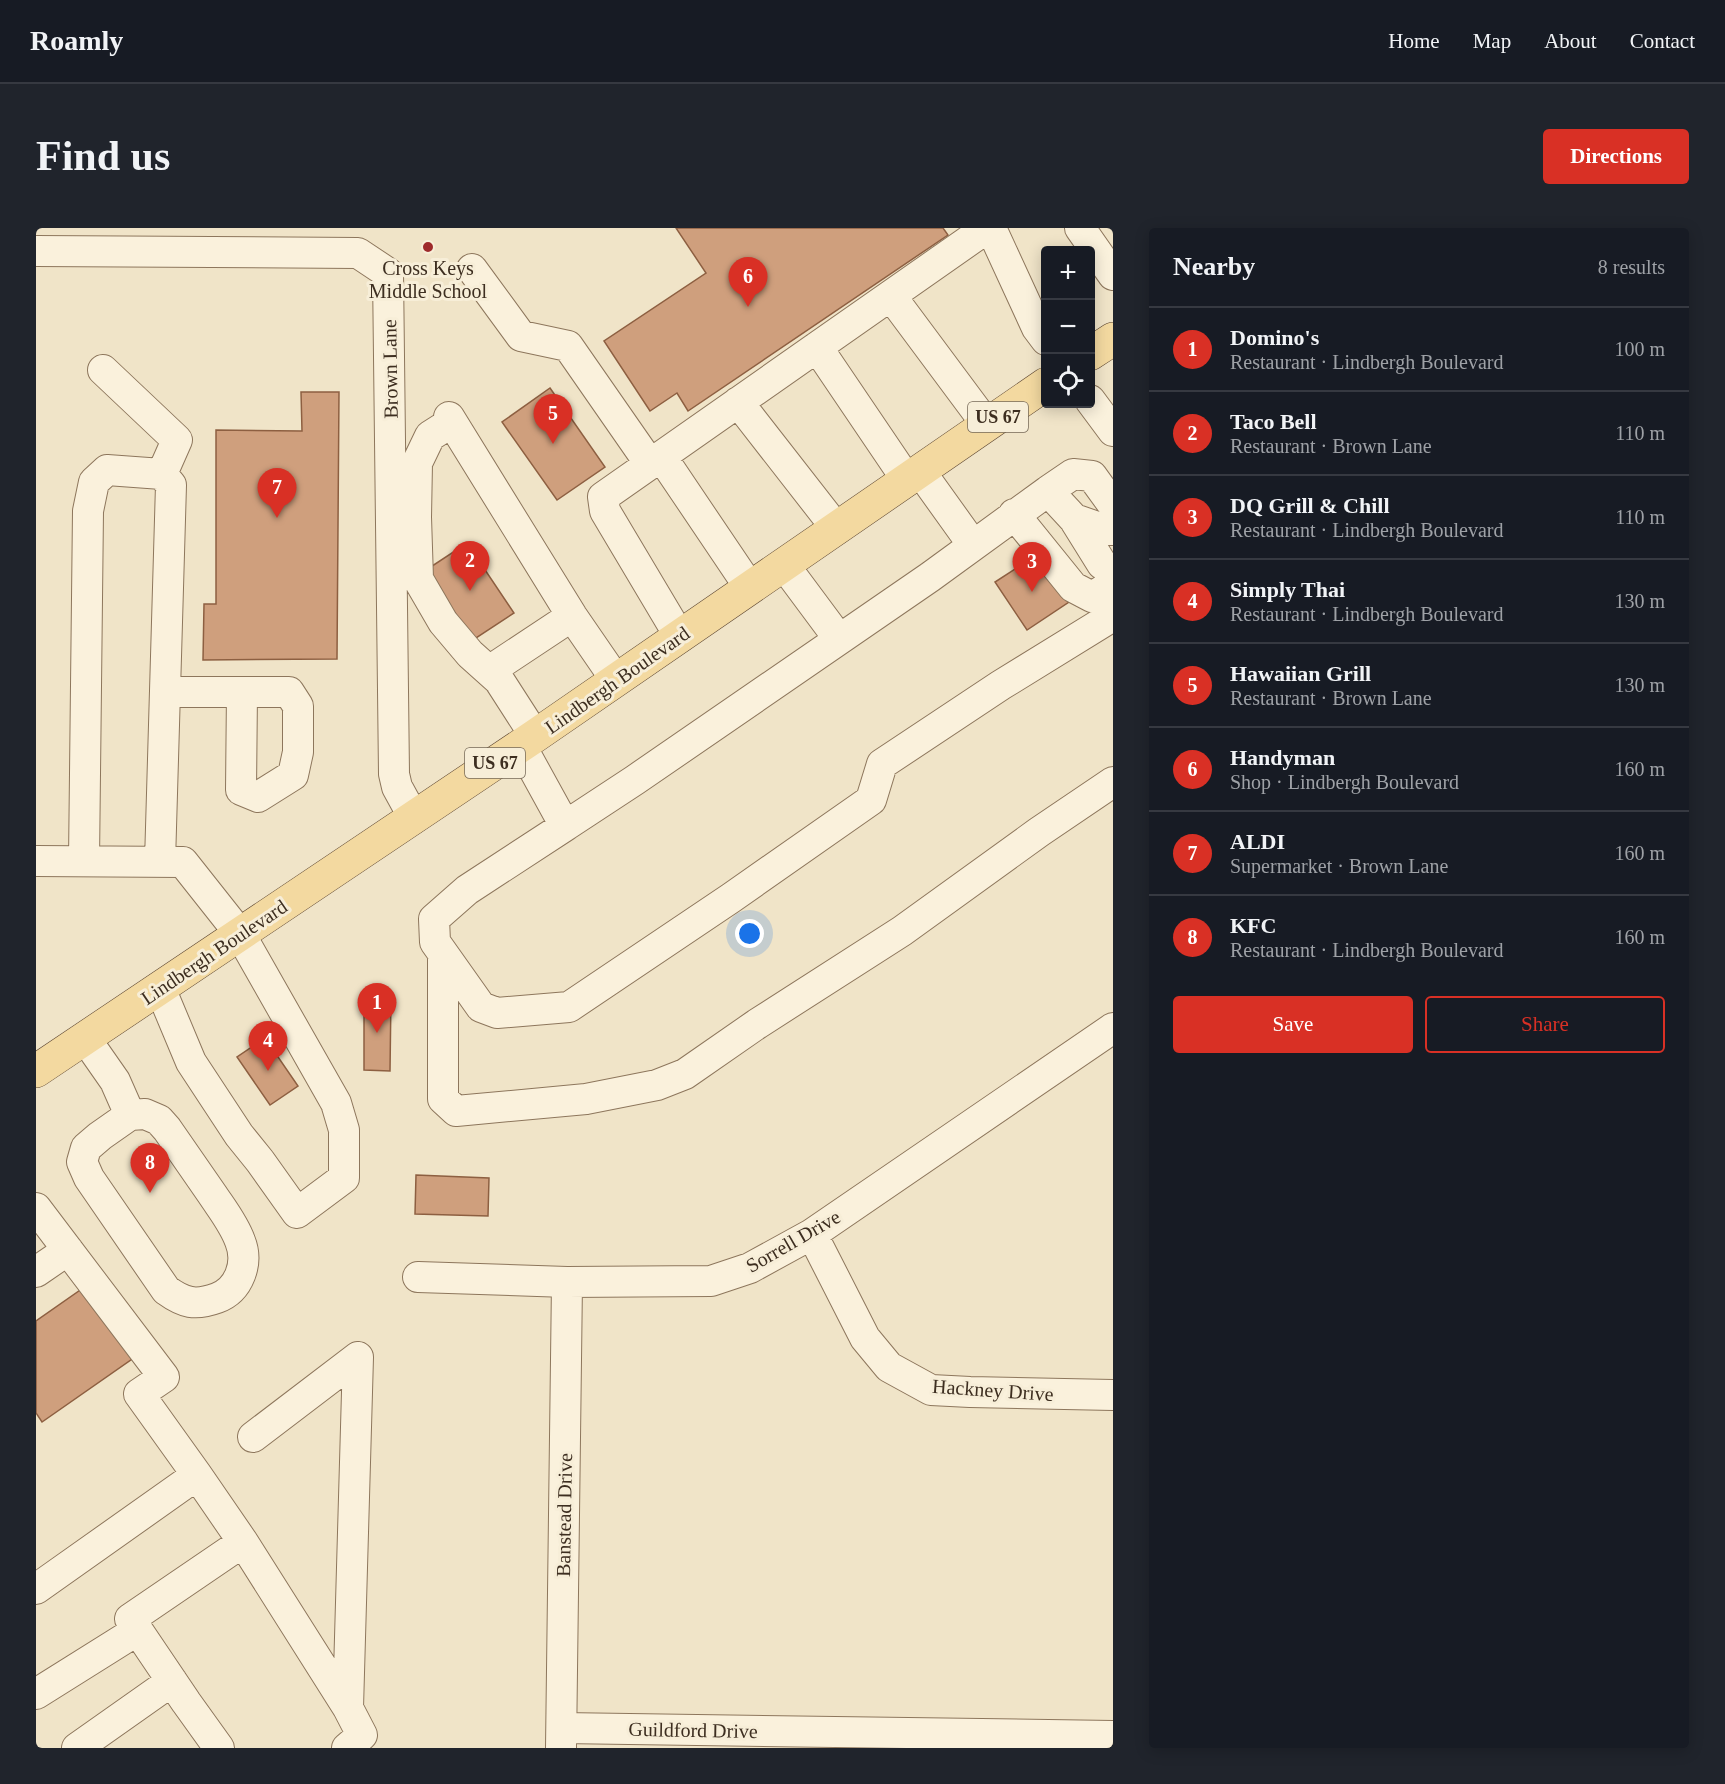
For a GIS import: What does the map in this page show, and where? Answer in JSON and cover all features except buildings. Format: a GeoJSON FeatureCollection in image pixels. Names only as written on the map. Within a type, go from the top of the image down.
{"type":"FeatureCollection","features":[{"type":"Feature","properties":{"kind":"main road"},"geometry":{"type":"LineString","coordinates":[[1095,351],[1113,339]]}},
{"type":"Feature","properties":{"kind":"main road","name":"Lindbergh Boulevard"},"geometry":{"type":"LineString","coordinates":[[36,1071],[528,741],[1041,387]]}},
{"type":"Feature","properties":{"kind":"street"},"geometry":{"type":"LineString","coordinates":[[680,637],[605,511],[603,497],[989,228],[1041,333]]}},
{"type":"Feature","properties":{"kind":"street"},"geometry":{"type":"LineString","coordinates":[[1080,228],[1113,275]]}},
{"type":"Feature","properties":{"kind":"street","name":"Brown Lane"},"geometry":{"type":"LineString","coordinates":[[36,251],[358,253],[388,273],[394,774],[397,787],[414,818]]}},
{"type":"Feature","properties":{"kind":"street"},"geometry":{"type":"LineString","coordinates":[[472,269],[521,336],[568,346],[750,588]]}},
{"type":"Feature","properties":{"kind":"street"},"geometry":{"type":"LineString","coordinates":[[891,296],[987,425]]}},
{"type":"Feature","properties":{"kind":"street"},"geometry":{"type":"LineString","coordinates":[[818,347],[914,476],[973,545]]}},
{"type":"Feature","properties":{"kind":"street"},"geometry":{"type":"LineString","coordinates":[[103,370],[177,440],[162,474]]}},
{"type":"Feature","properties":{"kind":"street"},"geometry":{"type":"LineString","coordinates":[[738,402],[837,529]]}},
{"type":"Feature","properties":{"kind":"street"},"geometry":{"type":"LineString","coordinates":[[1095,407],[1113,432]]}},
{"type":"Feature","properties":{"kind":"street"},"geometry":{"type":"LineString","coordinates":[[565,826],[499,680],[470,654],[442,622],[418,579],[417,463],[430,436],[450,419],[572,616],[616,680]]}},
{"type":"Feature","properties":{"kind":"street"},"geometry":{"type":"LineString","coordinates":[[84,861],[88,511],[94,482],[106,470],[162,474],[171,485],[160,862]]}},
{"type":"Feature","properties":{"kind":"street"},"geometry":{"type":"LineString","coordinates":[[1113,505],[1092,476],[1073,474],[1014,514],[930,577],[635,780],[467,890],[434,919],[435,942],[481,1006],[497,1013],[569,1006],[731,898],[871,800],[882,765],[1001,685],[1113,616]]}},
{"type":"Feature","properties":{"kind":"street"},"geometry":{"type":"LineString","coordinates":[[1014,514],[1073,587],[1092,597],[1108,574],[1074,519],[1048,491]]}},
{"type":"Feature","properties":{"kind":"street"},"geometry":{"type":"LineString","coordinates":[[1074,519],[1106,530],[1113,530]]}},
{"type":"Feature","properties":{"kind":"street"},"geometry":{"type":"LineString","coordinates":[[784,565],[838,639]]}},
{"type":"Feature","properties":{"kind":"street"},"geometry":{"type":"LineString","coordinates":[[489,671],[572,616]]}},
{"type":"Feature","properties":{"kind":"street"},"geometry":{"type":"LineString","coordinates":[[165,692],[242,692]]}},
{"type":"Feature","properties":{"kind":"street"},"geometry":{"type":"LineString","coordinates":[[443,954],[443,1099],[456,1111],[586,1099],[657,1085],[685,1074],[902,931],[1039,831],[1113,782]]}},
{"type":"Feature","properties":{"kind":"street"},"geometry":{"type":"LineString","coordinates":[[36,861],[183,862],[240,934],[336,1103],[344,1130],[344,1178],[297,1213],[239,1135],[191,1062],[160,988]]}},
{"type":"Feature","properties":{"kind":"street","name":"Sorrell Drive"},"geometry":{"type":"LineString","coordinates":[[418,1277],[567,1282],[711,1281],[750,1268],[812,1234],[1113,1028]]}},
{"type":"Feature","properties":{"kind":"street"},"geometry":{"type":"LineString","coordinates":[[85,1038],[115,1081],[130,1115]]}},
{"type":"Feature","properties":{"kind":"street"},"geometry":{"type":"LineString","coordinates":[[145,1114],[159,1120],[167,1129],[229,1220],[241,1243],[243,1264],[237,1284],[224,1296],[201,1304],[180,1300],[166,1290],[89,1178],[82,1162],[86,1148],[130,1115],[145,1114]]}},
{"type":"Feature","properties":{"kind":"street"},"geometry":{"type":"LineString","coordinates":[[36,1208],[165,1377],[139,1395],[243,1542],[348,1708],[362,1735],[347,1748]]}},
{"type":"Feature","properties":{"kind":"street","name":"Hackney Drive"},"geometry":{"type":"LineString","coordinates":[[812,1234],[865,1338],[889,1367],[931,1390],[1113,1395]]}},
{"type":"Feature","properties":{"kind":"street"},"geometry":{"type":"LineString","coordinates":[[36,1272],[68,1250]]}},
{"type":"Feature","properties":{"kind":"street","name":"Banstead Drive"},"geometry":{"type":"LineString","coordinates":[[561,1738],[567,1282]]}},
{"type":"Feature","properties":{"kind":"street"},"geometry":{"type":"LineString","coordinates":[[253,1437],[358,1358],[348,1708]]}},
{"type":"Feature","properties":{"kind":"street"},"geometry":{"type":"LineString","coordinates":[[37,1586],[196,1475]]}},
{"type":"Feature","properties":{"kind":"street"},"geometry":{"type":"LineString","coordinates":[[211,1745],[130,1619],[243,1542]]}},
{"type":"Feature","properties":{"kind":"street"},"geometry":{"type":"LineString","coordinates":[[36,1694],[138,1630]]}},
{"type":"Feature","properties":{"kind":"street"},"geometry":{"type":"LineString","coordinates":[[77,1748],[172,1682]]}},
{"type":"Feature","properties":{"kind":"street","name":"Guildford Drive"},"geometry":{"type":"LineString","coordinates":[[561,1738],[1113,1736]]}},
{"type":"Feature","properties":{"kind":"place","name":"Cross Keys Middle School"},"geometry":{"type":"Point","coordinates":[428,247]}},
{"type":"Feature","properties":{"kind":"place","name":"Handyman"},"geometry":{"type":"Point","coordinates":[748,307]}},
{"type":"Feature","properties":{"kind":"place","name":"Hawaiian Grill"},"geometry":{"type":"Point","coordinates":[553,444]}},
{"type":"Feature","properties":{"kind":"place","name":"ALDI"},"geometry":{"type":"Point","coordinates":[277,518]}},
{"type":"Feature","properties":{"kind":"place","name":"Taco Bell"},"geometry":{"type":"Point","coordinates":[470,591]}},
{"type":"Feature","properties":{"kind":"place","name":"DQ Grill & Chill"},"geometry":{"type":"Point","coordinates":[1032,592]}},
{"type":"Feature","properties":{"kind":"place","name":"Domino's"},"geometry":{"type":"Point","coordinates":[377,1033]}},
{"type":"Feature","properties":{"kind":"place","name":"Simply Thai"},"geometry":{"type":"Point","coordinates":[268,1071]}},
{"type":"Feature","properties":{"kind":"place","name":"KFC"},"geometry":{"type":"Point","coordinates":[150,1193]}}]}
